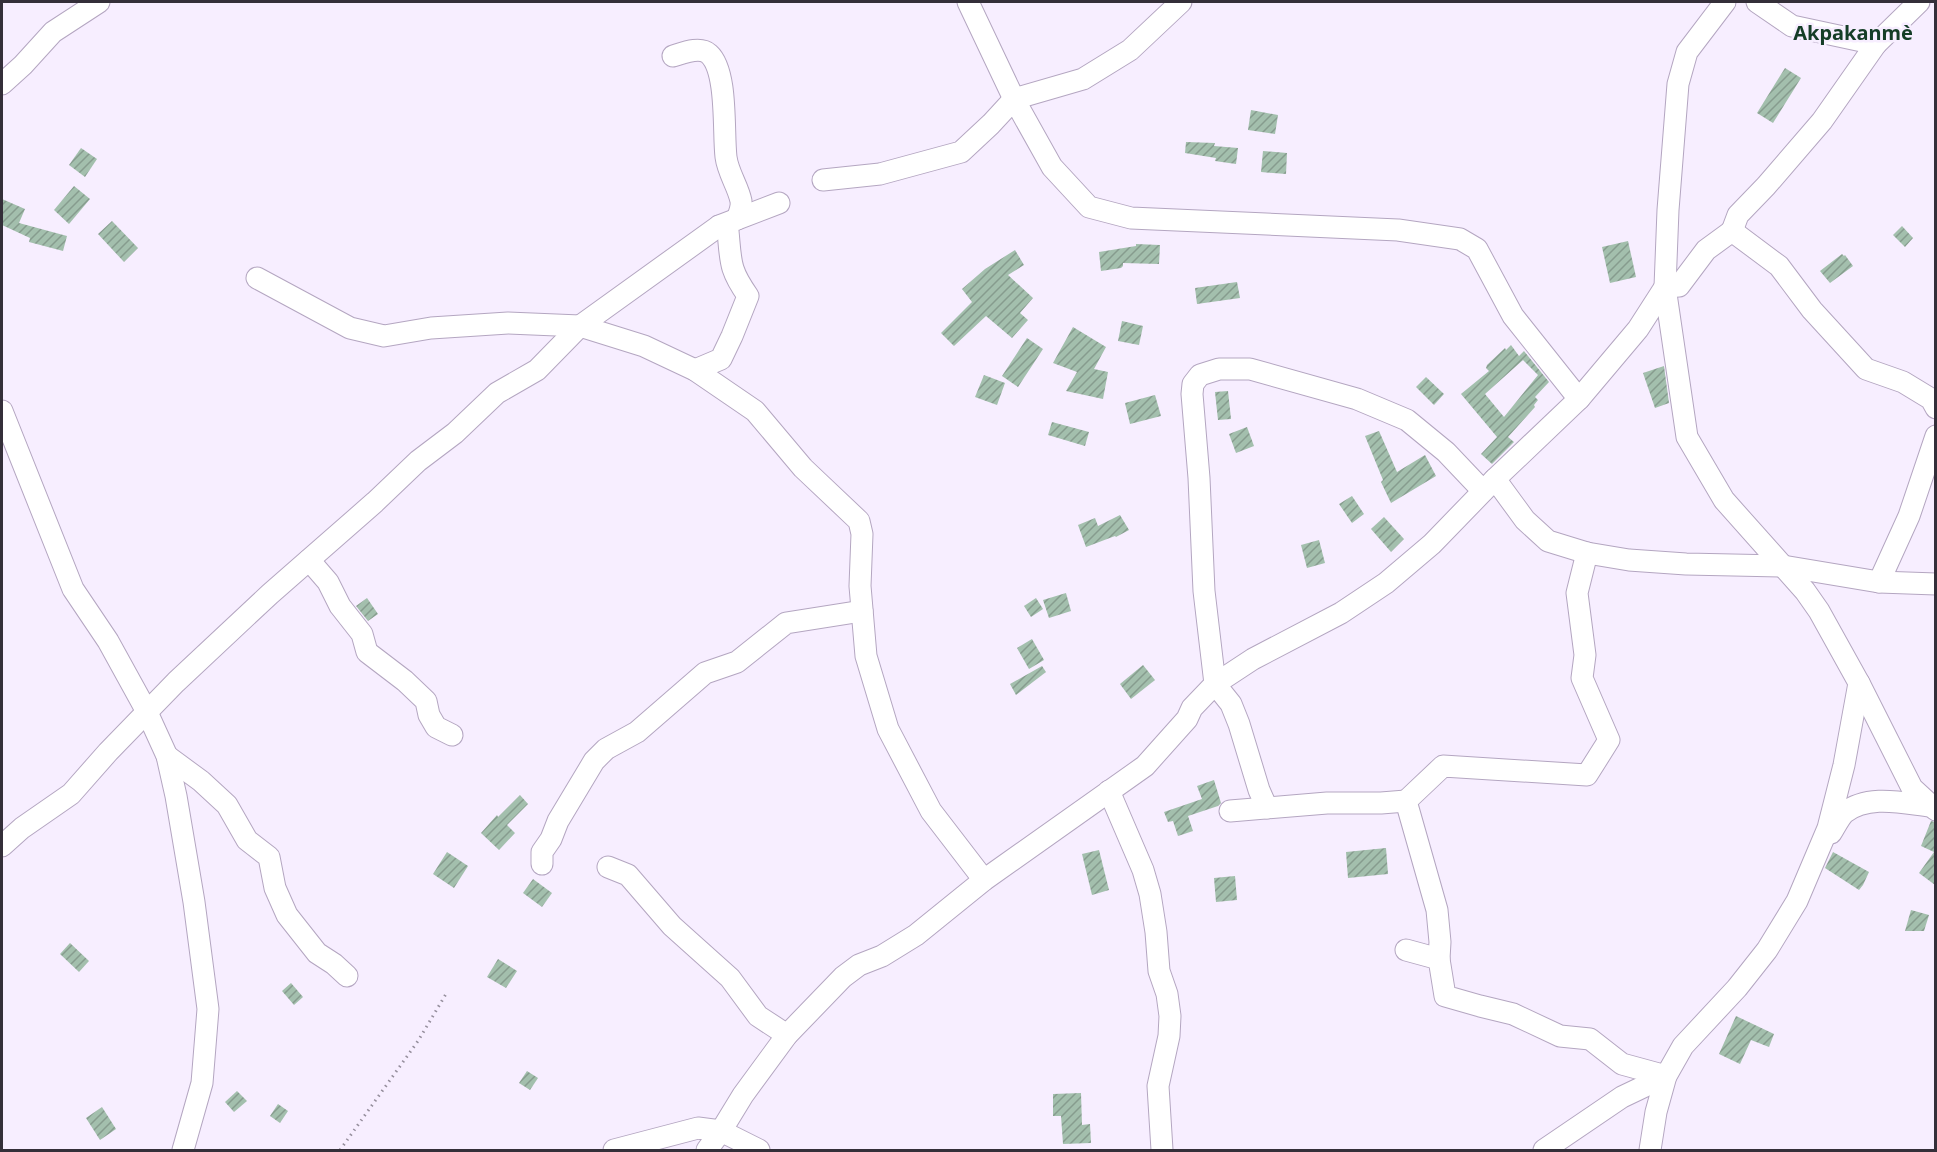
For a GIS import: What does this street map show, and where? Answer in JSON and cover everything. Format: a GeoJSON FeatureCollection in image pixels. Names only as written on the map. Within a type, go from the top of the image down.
{"type":"FeatureCollection","features":[{"type":"Feature","properties":{"kind":"street"},"geometry":{"type":"LineString","coordinates":[[2,84],[53,32],[99,2]]}},
{"type":"Feature","properties":{"kind":"street"},"geometry":{"type":"LineString","coordinates":[[968,2],[1014,99],[1052,166],[1089,207],[1131,218],[1398,230],[1460,239],[1477,249],[1513,316],[1580,399]]}},
{"type":"Feature","properties":{"kind":"street"},"geometry":{"type":"LineString","coordinates":[[823,180],[880,174],[961,152],[992,124],[1014,99],[1083,79],[1130,50],[1181,2]]}},
{"type":"Feature","properties":{"kind":"street"},"geometry":{"type":"LineString","coordinates":[[1725,2],[1687,52],[1678,84],[1668,210],[1665,287],[1687,437],[1724,500],[1783,566],[1819,611],[1859,683],[1912,788],[1933,808]]}},
{"type":"Feature","properties":{"kind":"street"},"geometry":{"type":"LineString","coordinates":[[1757,2],[1792,26],[1876,44]]}},
{"type":"Feature","properties":{"kind":"street"},"geometry":{"type":"LineString","coordinates":[[1665,287],[1679,286],[1706,250],[1732,231],[1738,215],[1822,121],[1876,44],[1918,2]]}},
{"type":"Feature","properties":{"kind":"street"},"geometry":{"type":"LineString","coordinates":[[673,56],[689,51],[702,51],[710,55],[722,84],[726,159],[742,203],[728,223],[728,231],[731,268],[748,296],[721,359],[695,370]]}},
{"type":"Feature","properties":{"kind":"street"},"geometry":{"type":"LineString","coordinates":[[2,846],[22,828],[71,794],[146,710],[270,594],[497,393],[537,370],[580,326],[728,223],[779,203]]}},
{"type":"Feature","properties":{"kind":"street"},"geometry":{"type":"LineString","coordinates":[[1732,231],[1779,266],[1812,310],[1866,369],[1903,382],[1931,399],[1935,408]]}},
{"type":"Feature","properties":{"kind":"street"},"geometry":{"type":"LineString","coordinates":[[257,278],[350,328],[384,336],[431,328],[508,323],[580,326],[644,346],[695,370],[755,411],[803,468],[859,521],[860,586],[866,656],[888,729],[932,811],[984,880]]}},
{"type":"Feature","properties":{"kind":"street"},"geometry":{"type":"LineString","coordinates":[[707,1150],[743,1095],[787,1035],[843,976],[859,964],[882,956],[916,935],[984,880],[1145,766],[1187,719],[1192,708],[1215,684],[1253,659],[1341,614],[1386,584],[1432,544],[1489,485],[1580,399],[1638,329],[1665,287]]}},
{"type":"Feature","properties":{"kind":"street"},"geometry":{"type":"LineString","coordinates":[[1267,808],[1259,790],[1239,724],[1230,704],[1215,684],[1204,591],[1199,478],[1191,394],[1193,384],[1200,375],[1219,369],[1250,369],[1358,399],[1407,420],[1489,485],[1548,541],[1587,553],[1629,560],[1686,564],[1783,566],[1878,582],[1935,584]]}},
{"type":"Feature","properties":{"kind":"street"},"geometry":{"type":"LineString","coordinates":[[2,411],[73,589],[108,641],[146,710],[167,756],[194,902],[208,1009],[202,1083],[183,1150]]}},
{"type":"Feature","properties":{"kind":"street"},"geometry":{"type":"LineString","coordinates":[[1878,582],[1909,516],[1935,436]]}},
{"type":"Feature","properties":{"kind":"street"},"geometry":{"type":"LineString","coordinates":[[1230,810],[1327,803],[1406,801],[1443,766],[1587,775],[1609,740],[1582,678],[1585,655],[1577,593],[1587,553]]}},
{"type":"Feature","properties":{"kind":"street"},"geometry":{"type":"LineString","coordinates":[[309,560],[328,582],[340,606],[362,634],[367,652],[405,681],[426,701],[429,715],[436,728],[452,735]]}},
{"type":"Feature","properties":{"kind":"street"},"geometry":{"type":"LineString","coordinates":[[542,864],[542,852],[551,839],[558,822],[594,761],[606,749],[637,732],[705,673],[737,662],[786,623],[862,611]]}},
{"type":"Feature","properties":{"kind":"street"},"geometry":{"type":"LineString","coordinates":[[1650,1150],[1656,1112],[1666,1076],[1683,1046],[1737,988],[1767,950],[1797,901],[1828,828],[1844,765],[1859,683]]}},
{"type":"Feature","properties":{"kind":"street"},"geometry":{"type":"LineString","coordinates":[[167,756],[201,781],[226,805],[248,840],[269,857],[275,888],[287,915],[317,953],[347,976]]}},
{"type":"Feature","properties":{"kind":"street"},"geometry":{"type":"LineString","coordinates":[[1109,791],[1143,870],[1150,894],[1159,971],[1167,994],[1170,1016],[1169,1036],[1158,1086],[1162,1150]]}},
{"type":"Feature","properties":{"kind":"street"},"geometry":{"type":"LineString","coordinates":[[1406,801],[1437,910],[1439,959],[1445,996],[1513,1014],[1560,1036],[1590,1038],[1622,1064],[1666,1076]]}},
{"type":"Feature","properties":{"kind":"street"},"geometry":{"type":"LineString","coordinates":[[1816,856],[1843,814],[1862,804],[1882,801],[1933,808]]}},
{"type":"Feature","properties":{"kind":"street"},"geometry":{"type":"LineString","coordinates":[[608,867],[628,875],[672,926],[730,978],[758,1016],[787,1035]]}},
{"type":"Feature","properties":{"kind":"street"},"geometry":{"type":"LineString","coordinates":[[1406,950],[1439,959]]}},
{"type":"Feature","properties":{"kind":"street"},"geometry":{"type":"LineString","coordinates":[[1544,1150],[1622,1097],[1666,1076]]}},
{"type":"Feature","properties":{"kind":"street"},"geometry":{"type":"LineString","coordinates":[[614,1150],[698,1128],[721,1131],[759,1150]]}},
{"type":"Feature","properties":{"kind":"path"},"geometry":{"type":"LineString","coordinates":[[340,1150],[418,1041],[446,994]]}},
{"type":"Feature","properties":{"kind":"building"},"geometry":{"type":"Polygon","coordinates":[[[1785,68],[1801,78],[1773,123],[1757,113],[1785,68]]]}},
{"type":"Feature","properties":{"kind":"building"},"geometry":{"type":"Polygon","coordinates":[[[1251,110],[1278,115],[1275,134],[1248,130],[1251,110]]]}},
{"type":"Feature","properties":{"kind":"building"},"geometry":{"type":"Polygon","coordinates":[[[1186,142],[1215,143],[1214,146],[1238,148],[1236,164],[1185,153],[1186,142]]]}},
{"type":"Feature","properties":{"kind":"building"},"geometry":{"type":"Polygon","coordinates":[[[81,148],[97,159],[85,177],[69,165],[81,148]]]}},
{"type":"Feature","properties":{"kind":"building"},"geometry":{"type":"Polygon","coordinates":[[[1263,151],[1287,153],[1286,174],[1261,172],[1263,151]]]}},
{"type":"Feature","properties":{"kind":"building"},"geometry":{"type":"Polygon","coordinates":[[[74,186],[90,199],[69,224],[54,210],[74,186]]]}},
{"type":"Feature","properties":{"kind":"building"},"geometry":{"type":"Polygon","coordinates":[[[2,199],[25,209],[19,223],[67,236],[63,251],[29,242],[30,238],[2,225],[2,199]]]}},
{"type":"Feature","properties":{"kind":"building"},"geometry":{"type":"Polygon","coordinates":[[[112,221],[138,248],[124,262],[98,234],[112,221]]]}},
{"type":"Feature","properties":{"kind":"building"},"geometry":{"type":"Polygon","coordinates":[[[1902,226],[1913,238],[1905,247],[1893,235],[1902,226]]]}},
{"type":"Feature","properties":{"kind":"building"},"geometry":{"type":"Polygon","coordinates":[[[1628,241],[1636,277],[1610,283],[1602,247],[1628,241]]]}},
{"type":"Feature","properties":{"kind":"building"},"geometry":{"type":"Polygon","coordinates":[[[1136,244],[1160,245],[1159,264],[1123,263],[1121,268],[1101,271],[1099,252],[1136,246],[1136,244]]]}},
{"type":"Feature","properties":{"kind":"building"},"geometry":{"type":"Polygon","coordinates":[[[1015,250],[1024,265],[1008,275],[1033,298],[1020,313],[1028,320],[1012,338],[986,316],[954,346],[941,333],[972,302],[962,289],[985,269],[1015,250]]]}},
{"type":"Feature","properties":{"kind":"building"},"geometry":{"type":"Polygon","coordinates":[[[1842,254],[1853,266],[1830,283],[1820,271],[1842,254]]]}},
{"type":"Feature","properties":{"kind":"building"},"geometry":{"type":"Polygon","coordinates":[[[1237,282],[1240,298],[1197,304],[1195,288],[1237,282]]]}},
{"type":"Feature","properties":{"kind":"building"},"geometry":{"type":"Polygon","coordinates":[[[1122,321],[1143,326],[1139,345],[1118,341],[1122,321]]]}},
{"type":"Feature","properties":{"kind":"building"},"geometry":{"type":"Polygon","coordinates":[[[1073,327],[1106,347],[1094,369],[1108,372],[1103,399],[1066,391],[1077,372],[1053,363],[1073,327]]]}},
{"type":"Feature","properties":{"kind":"building"},"geometry":{"type":"Polygon","coordinates":[[[1027,338],[1043,349],[1018,387],[1002,376],[1027,338]]]}},
{"type":"Feature","properties":{"kind":"building"},"geometry":{"type":"Polygon","coordinates":[[[1511,345],[1519,356],[1524,351],[1549,382],[1535,397],[1538,400],[1535,407],[1508,437],[1514,442],[1492,464],[1481,454],[1497,437],[1461,394],[1489,371],[1486,368],[1487,365],[1505,348],[1506,350],[1511,345]],[[1523,360],[1485,394],[1504,417],[1538,375],[1523,360]]]}},
{"type":"Feature","properties":{"kind":"building"},"geometry":{"type":"Polygon","coordinates":[[[1664,366],[1669,403],[1655,408],[1643,373],[1664,366]]]}},
{"type":"Feature","properties":{"kind":"building"},"geometry":{"type":"Polygon","coordinates":[[[984,375],[1005,383],[997,405],[975,397],[984,375]]]}},
{"type":"Feature","properties":{"kind":"building"},"geometry":{"type":"Polygon","coordinates":[[[1426,377],[1444,394],[1434,405],[1416,387],[1426,377]]]}},
{"type":"Feature","properties":{"kind":"building"},"geometry":{"type":"Polygon","coordinates":[[[1228,391],[1231,419],[1218,420],[1215,392],[1228,391]]]}},
{"type":"Feature","properties":{"kind":"building"},"geometry":{"type":"Polygon","coordinates":[[[1155,395],[1161,416],[1130,424],[1125,403],[1155,395]]]}},
{"type":"Feature","properties":{"kind":"building"},"geometry":{"type":"Polygon","coordinates":[[[1052,422],[1089,432],[1085,446],[1048,435],[1052,422]]]}},
{"type":"Feature","properties":{"kind":"building"},"geometry":{"type":"Polygon","coordinates":[[[1247,427],[1254,446],[1236,453],[1229,434],[1247,427]]]}},
{"type":"Feature","properties":{"kind":"building"},"geometry":{"type":"Polygon","coordinates":[[[1379,431],[1397,472],[1425,455],[1436,476],[1391,503],[1365,436],[1379,431]]]}},
{"type":"Feature","properties":{"kind":"building"},"geometry":{"type":"Polygon","coordinates":[[[1352,496],[1364,514],[1352,523],[1339,504],[1352,496]]]}},
{"type":"Feature","properties":{"kind":"building"},"geometry":{"type":"Polygon","coordinates":[[[1120,515],[1129,530],[1086,547],[1078,525],[1095,518],[1098,526],[1120,515]]]}},
{"type":"Feature","properties":{"kind":"building"},"geometry":{"type":"Polygon","coordinates":[[[1384,517],[1404,539],[1391,552],[1371,529],[1384,517]]]}},
{"type":"Feature","properties":{"kind":"building"},"geometry":{"type":"Polygon","coordinates":[[[1319,540],[1325,563],[1307,568],[1301,545],[1319,540]]]}},
{"type":"Feature","properties":{"kind":"building"},"geometry":{"type":"Polygon","coordinates":[[[1066,593],[1071,611],[1049,618],[1043,600],[1066,593]]]}},
{"type":"Feature","properties":{"kind":"building"},"geometry":{"type":"Polygon","coordinates":[[[367,598],[378,614],[368,621],[356,606],[367,598]]]}},
{"type":"Feature","properties":{"kind":"building"},"geometry":{"type":"Polygon","coordinates":[[[1036,598],[1043,609],[1031,617],[1024,606],[1036,598]]]}},
{"type":"Feature","properties":{"kind":"building"},"geometry":{"type":"Polygon","coordinates":[[[1032,639],[1044,660],[1029,669],[1017,648],[1032,639]]]}},
{"type":"Feature","properties":{"kind":"building"},"geometry":{"type":"Polygon","coordinates":[[[1143,665],[1155,680],[1131,699],[1120,684],[1143,665]]]}},
{"type":"Feature","properties":{"kind":"building"},"geometry":{"type":"Polygon","coordinates":[[[1042,666],[1046,672],[1016,695],[1010,684],[1042,666]]]}},
{"type":"Feature","properties":{"kind":"building"},"geometry":{"type":"Polygon","coordinates":[[[1214,780],[1221,803],[1188,816],[1193,831],[1178,836],[1173,821],[1168,822],[1164,812],[1202,799],[1197,786],[1214,780]]]}},
{"type":"Feature","properties":{"kind":"building"},"geometry":{"type":"Polygon","coordinates":[[[520,795],[528,804],[507,825],[515,833],[499,850],[481,833],[520,795]]]}},
{"type":"Feature","properties":{"kind":"building"},"geometry":{"type":"Polygon","coordinates":[[[1931,821],[1935,822],[1935,885],[1919,873],[1934,852],[1921,846],[1931,821]]]}},
{"type":"Feature","properties":{"kind":"building"},"geometry":{"type":"Polygon","coordinates":[[[1386,848],[1388,874],[1348,878],[1346,852],[1386,848]]]}},
{"type":"Feature","properties":{"kind":"building"},"geometry":{"type":"Polygon","coordinates":[[[1099,850],[1109,890],[1092,895],[1082,854],[1099,850]]]}},
{"type":"Feature","properties":{"kind":"building"},"geometry":{"type":"Polygon","coordinates":[[[447,852],[468,866],[454,888],[433,874],[447,852]]]}},
{"type":"Feature","properties":{"kind":"building"},"geometry":{"type":"Polygon","coordinates":[[[1833,852],[1869,872],[1859,890],[1825,868],[1833,852]]]}},
{"type":"Feature","properties":{"kind":"building"},"geometry":{"type":"Polygon","coordinates":[[[1235,876],[1237,900],[1216,902],[1214,878],[1235,876]]]}},
{"type":"Feature","properties":{"kind":"building"},"geometry":{"type":"Polygon","coordinates":[[[533,879],[552,893],[542,907],[523,893],[533,879]]]}},
{"type":"Feature","properties":{"kind":"building"},"geometry":{"type":"Polygon","coordinates":[[[1911,910],[1929,915],[1924,931],[1905,931],[1911,910]]]}},
{"type":"Feature","properties":{"kind":"building"},"geometry":{"type":"Polygon","coordinates":[[[70,943],[89,961],[79,972],[60,954],[70,943]]]}},
{"type":"Feature","properties":{"kind":"building"},"geometry":{"type":"Polygon","coordinates":[[[498,959],[517,971],[506,988],[487,977],[498,959]]]}},
{"type":"Feature","properties":{"kind":"building"},"geometry":{"type":"Polygon","coordinates":[[[291,983],[303,997],[294,1005],[282,991],[291,983]]]}},
{"type":"Feature","properties":{"kind":"building"},"geometry":{"type":"Polygon","coordinates":[[[1736,1016],[1774,1034],[1769,1047],[1751,1040],[1740,1064],[1719,1054],[1736,1016]]]}},
{"type":"Feature","properties":{"kind":"building"},"geometry":{"type":"Polygon","coordinates":[[[527,1071],[538,1078],[530,1090],[519,1083],[527,1071]]]}},
{"type":"Feature","properties":{"kind":"building"},"geometry":{"type":"Polygon","coordinates":[[[237,1091],[247,1101],[234,1112],[225,1102],[237,1091]]]}},
{"type":"Feature","properties":{"kind":"building"},"geometry":{"type":"Polygon","coordinates":[[[1081,1093],[1082,1125],[1090,1124],[1091,1143],[1063,1144],[1061,1116],[1053,1116],[1053,1094],[1081,1093]]]}},
{"type":"Feature","properties":{"kind":"building"},"geometry":{"type":"Polygon","coordinates":[[[278,1104],[288,1111],[280,1123],[270,1116],[278,1104]]]}},
{"type":"Feature","properties":{"kind":"building"},"geometry":{"type":"Polygon","coordinates":[[[102,1107],[116,1129],[100,1140],[86,1118],[102,1107]]]}},
{"type":"Feature","properties":{"kind":"district","name":"Akpakanmè"},"geometry":{"type":"Point","coordinates":[1853,33]}}]}
